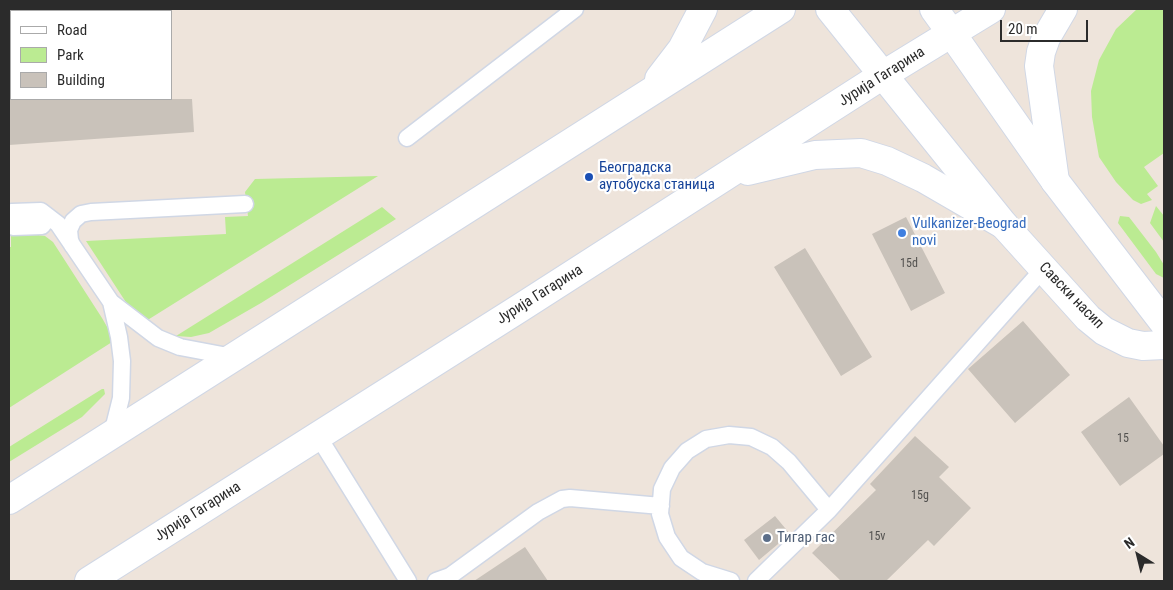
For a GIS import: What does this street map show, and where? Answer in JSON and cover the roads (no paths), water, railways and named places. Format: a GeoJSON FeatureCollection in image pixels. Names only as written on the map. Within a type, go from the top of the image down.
{"type":"FeatureCollection","features":[{"type":"Feature","properties":{"kind":"main road"},"geometry":{"type":"LineString","coordinates":[[647,95],[682,49],[703,9]]}},
{"type":"Feature","properties":{"kind":"main road"},"geometry":{"type":"LineString","coordinates":[[9,500],[781,9]]}},
{"type":"Feature","properties":{"kind":"main road","name":"Савски насип"},"geometry":{"type":"LineString","coordinates":[[830,9],[1004,225],[1088,318],[1104,331],[1128,343],[1143,346],[1164,345]]}},
{"type":"Feature","properties":{"kind":"main road"},"geometry":{"type":"LineString","coordinates":[[934,9],[1055,181],[1164,323]]}},
{"type":"Feature","properties":{"kind":"main road","name":"Јурија Гагарина"},"geometry":{"type":"LineString","coordinates":[[89,581],[883,75],[991,9]]}},
{"type":"Feature","properties":{"kind":"main road"},"geometry":{"type":"LineString","coordinates":[[1055,181],[1039,66],[1046,38],[1063,9]]}},
{"type":"Feature","properties":{"kind":"main road"},"geometry":{"type":"LineString","coordinates":[[727,176],[815,155],[861,153],[887,161],[923,178],[1004,225]]}},
{"type":"Feature","properties":{"kind":"lane"},"geometry":{"type":"LineString","coordinates":[[407,138],[575,9]]}},
{"type":"Feature","properties":{"kind":"lane"},"geometry":{"type":"LineString","coordinates":[[75,249],[70,240],[69,230],[81,214],[245,204]]}},
{"type":"Feature","properties":{"kind":"lane"},"geometry":{"type":"LineString","coordinates":[[9,217],[12,212],[40,211],[58,224],[111,302],[158,338],[180,347],[233,357]]}},
{"type":"Feature","properties":{"kind":"lane"},"geometry":{"type":"LineString","coordinates":[[9,222],[13,227],[42,226],[48,218]]}},
{"type":"Feature","properties":{"kind":"lane"},"geometry":{"type":"LineString","coordinates":[[756,581],[829,510],[1044,268]]}},
{"type":"Feature","properties":{"kind":"lane"},"geometry":{"type":"LineString","coordinates":[[111,302],[122,361],[121,398],[112,434]]}},
{"type":"Feature","properties":{"kind":"lane"},"geometry":{"type":"LineString","coordinates":[[731,581],[702,572],[681,558],[667,537],[660,514],[662,489],[672,468],[687,451],[706,440],[729,434],[751,437],[772,446],[789,462],[829,510]]}},
{"type":"Feature","properties":{"kind":"lane"},"geometry":{"type":"LineString","coordinates":[[318,436],[408,581]]}},
{"type":"Feature","properties":{"kind":"lane"},"geometry":{"type":"LineString","coordinates":[[447,579],[538,512],[562,499],[570,498],[661,506]]}},
{"type":"Feature","properties":{"kind":"place","name":"Београдска аутобуска станица"},"geometry":{"type":"Point","coordinates":[589,177]}},
{"type":"Feature","properties":{"kind":"place","name":"Vulkanizer-Beograd novi"},"geometry":{"type":"Point","coordinates":[902,233]}},
{"type":"Feature","properties":{"kind":"place","name":"Тигар гас"},"geometry":{"type":"Point","coordinates":[767,538]}}]}
